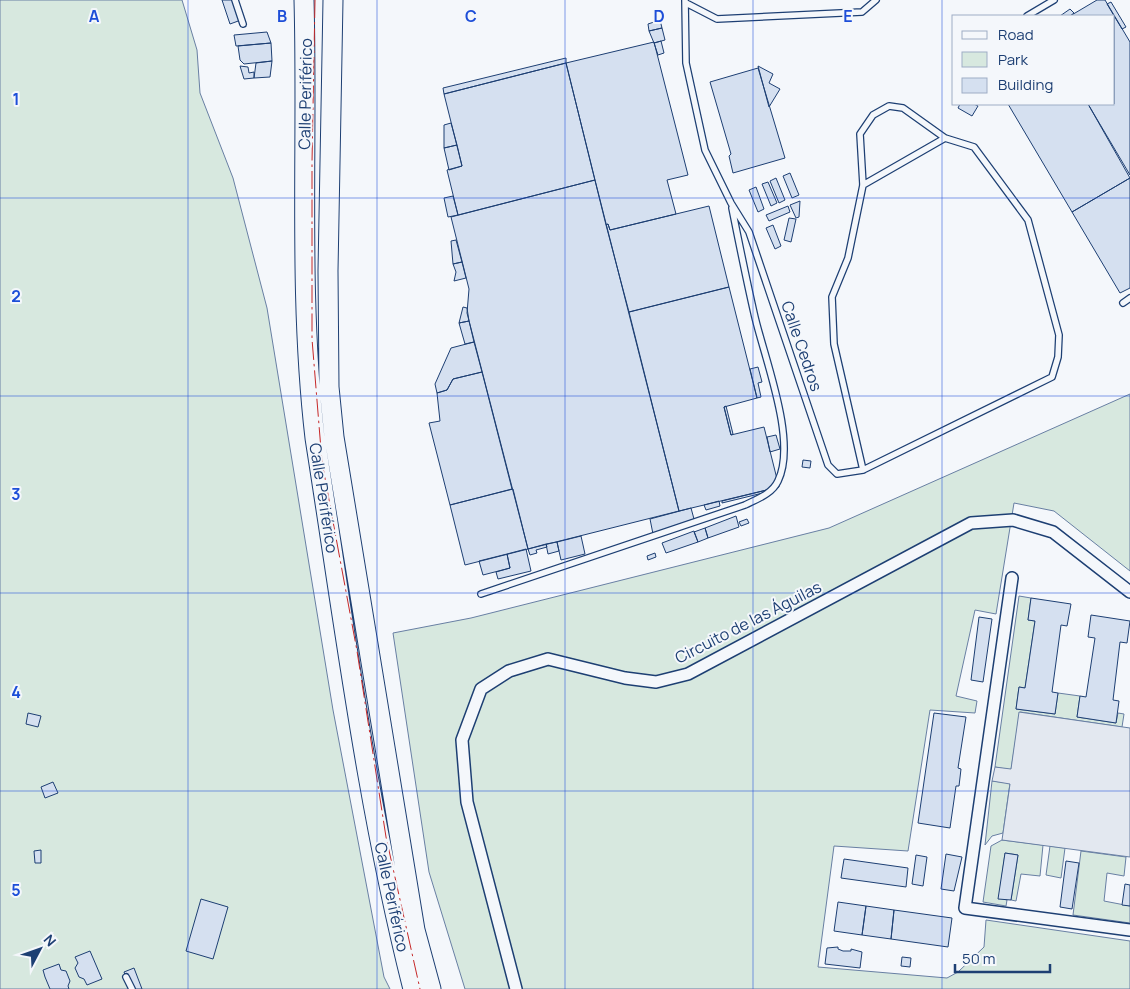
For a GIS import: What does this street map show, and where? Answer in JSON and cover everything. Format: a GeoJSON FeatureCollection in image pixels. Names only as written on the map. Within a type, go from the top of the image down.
{"type":"FeatureCollection","features":[{"type":"Feature","properties":{"kind":"highway","name":"Calle Periférico"},"geometry":{"type":"LineString","coordinates":[[332,0],[328,338],[334,437],[415,930],[431,989]]}},
{"type":"Feature","properties":{"kind":"highway","name":"Calle Periférico"},"geometry":{"type":"LineString","coordinates":[[303,1],[303,254],[311,404],[374,811],[394,911],[413,989]]}},
{"type":"Feature","properties":{"kind":"street","name":"Circuito de las Águilas"},"geometry":{"type":"LineString","coordinates":[[516,989],[467,802],[462,740],[481,689],[509,670],[548,659],[625,678],[656,682],[688,674],[971,523],[1013,520],[1053,532],[1130,592]]}},
{"type":"Feature","properties":{"kind":"street"},"geometry":{"type":"LineString","coordinates":[[1012,578],[965,908],[1130,930]]}},
{"type":"Feature","properties":{"kind":"lane"},"geometry":{"type":"LineString","coordinates":[[234,0],[243,24]]}},
{"type":"Feature","properties":{"kind":"lane"},"geometry":{"type":"LineString","coordinates":[[686,1],[717,19],[862,12],[876,0]]}},
{"type":"Feature","properties":{"kind":"lane"},"geometry":{"type":"LineString","coordinates":[[1027,15],[1042,3],[1054,0]]}},
{"type":"Feature","properties":{"kind":"lane","name":"Calle Cedros"},"geometry":{"type":"LineString","coordinates":[[686,1],[686,63],[705,150],[731,203],[749,232],[828,465],[837,474],[863,470],[1052,377],[1058,357],[1059,335],[1028,220],[974,147],[961,141],[945,138]]}},
{"type":"Feature","properties":{"kind":"lane"},"geometry":{"type":"LineString","coordinates":[[863,185],[945,138],[903,108],[889,106],[873,115],[860,134],[863,185],[848,258],[832,298],[834,344],[863,470]]}},
{"type":"Feature","properties":{"kind":"lane"},"geometry":{"type":"LineString","coordinates":[[481,594],[745,505],[767,494],[778,481],[784,453],[780,406],[754,314],[731,203]]}},
{"type":"Feature","properties":{"kind":"lane"},"geometry":{"type":"LineString","coordinates":[[1123,303],[1130,298]]}},
{"type":"Feature","properties":{"kind":"lane"},"geometry":{"type":"LineString","coordinates":[[126,977],[132,989]]}},
{"type":"Feature","properties":{"kind":"green space"},"geometry":{"type":"Polygon","coordinates":[[[0,0],[182,0],[197,50],[200,93],[233,178],[267,308],[333,710],[384,977],[390,989],[0,989],[0,0]]]}},
{"type":"Feature","properties":{"kind":"green space"},"geometry":{"type":"Polygon","coordinates":[[[1130,394],[1130,571],[1054,511],[1014,503],[996,614],[975,610],[956,696],[977,701],[975,713],[930,710],[908,851],[834,846],[818,967],[947,978],[958,972],[984,947],[986,920],[1130,941],[1130,989],[465,989],[429,872],[393,633],[471,618],[829,528],[1130,394]]]}},
{"type":"Feature","properties":{"kind":"green space"},"geometry":{"type":"Polygon","coordinates":[[[1019,596],[1031,598],[1028,620],[1035,621],[1025,688],[1019,687],[1016,709],[1055,714],[1058,693],[1080,696],[1077,717],[1116,723],[1118,713],[1124,714],[1122,727],[1020,712],[1011,770],[995,767],[1019,596]]]}},
{"type":"Feature","properties":{"kind":"green space"},"geometry":{"type":"Polygon","coordinates":[[[992,781],[1010,783],[1003,833],[992,836],[985,845],[992,781]]]}},
{"type":"Feature","properties":{"kind":"green space"},"geometry":{"type":"Polygon","coordinates":[[[1002,840],[1043,845],[1040,876],[1021,874],[1016,901],[1011,900],[1018,855],[1005,853],[999,898],[1007,900],[1006,906],[983,902],[991,846],[1002,840]]]}},
{"type":"Feature","properties":{"kind":"green space"},"geometry":{"type":"Polygon","coordinates":[[[1050,846],[1065,848],[1061,878],[1046,875],[1050,846]]]}},
{"type":"Feature","properties":{"kind":"green space"},"geometry":{"type":"Polygon","coordinates":[[[1081,851],[1126,857],[1124,876],[1107,873],[1104,901],[1130,906],[1130,923],[1073,915],[1081,851]]]}},
{"type":"Feature","properties":{"kind":"shaded area"},"geometry":{"type":"Polygon","coordinates":[[[1019,712],[1130,728],[1130,857],[1002,840],[1010,784],[992,781],[995,767],[1011,769],[1019,712]]]}},
{"type":"Feature","properties":{"kind":"building"},"geometry":{"type":"Polygon","coordinates":[[[222,0],[234,0],[241,20],[230,24],[222,0]]]}},
{"type":"Feature","properties":{"kind":"building"},"geometry":{"type":"Polygon","coordinates":[[[1097,0],[1105,0],[1114,15],[1072,15],[1097,0]]]}},
{"type":"Feature","properties":{"kind":"building"},"geometry":{"type":"Polygon","coordinates":[[[1111,2],[1126,27],[1122,29],[1107,4],[1111,2]]]}},
{"type":"Feature","properties":{"kind":"building"},"geometry":{"type":"Polygon","coordinates":[[[1070,9],[1074,13],[1071,15],[1061,15],[1070,9]]]}},
{"type":"Feature","properties":{"kind":"building"},"geometry":{"type":"Polygon","coordinates":[[[1115,17],[1130,42],[1130,175],[1089,105],[1115,105],[1115,17]]]}},
{"type":"Feature","properties":{"kind":"building"},"geometry":{"type":"Polygon","coordinates":[[[660,20],[662,28],[649,31],[648,24],[660,20]]]}},
{"type":"Feature","properties":{"kind":"building"},"geometry":{"type":"Polygon","coordinates":[[[662,28],[665,40],[654,43],[649,31],[662,28]]]}},
{"type":"Feature","properties":{"kind":"building"},"geometry":{"type":"Polygon","coordinates":[[[267,32],[271,43],[236,46],[234,35],[267,32]]]}},
{"type":"Feature","properties":{"kind":"building"},"geometry":{"type":"Polygon","coordinates":[[[661,41],[664,53],[658,55],[654,43],[661,41]]]}},
{"type":"Feature","properties":{"kind":"building"},"geometry":{"type":"Polygon","coordinates":[[[654,42],[688,175],[667,180],[676,214],[610,230],[608,224],[606,225],[566,63],[654,42]]]}},
{"type":"Feature","properties":{"kind":"building"},"geometry":{"type":"Polygon","coordinates":[[[271,43],[272,61],[244,64],[240,60],[238,46],[271,43]]]}},
{"type":"Feature","properties":{"kind":"building"},"geometry":{"type":"Polygon","coordinates":[[[566,58],[566,63],[444,94],[443,88],[566,58]]]}},
{"type":"Feature","properties":{"kind":"building"},"geometry":{"type":"Polygon","coordinates":[[[272,61],[270,77],[254,78],[256,63],[272,61]]]}},
{"type":"Feature","properties":{"kind":"building"},"geometry":{"type":"Polygon","coordinates":[[[566,63],[595,180],[458,215],[447,170],[462,166],[444,94],[566,63]]]}},
{"type":"Feature","properties":{"kind":"building"},"geometry":{"type":"Polygon","coordinates":[[[240,66],[248,67],[249,73],[254,72],[254,78],[244,79],[240,66]]]}},
{"type":"Feature","properties":{"kind":"building"},"geometry":{"type":"Polygon","coordinates":[[[758,66],[773,74],[769,83],[780,89],[769,107],[758,66]]]}},
{"type":"Feature","properties":{"kind":"building"},"geometry":{"type":"Polygon","coordinates":[[[758,68],[785,158],[733,173],[729,156],[731,154],[710,82],[758,68]]]}},
{"type":"Feature","properties":{"kind":"building"},"geometry":{"type":"Polygon","coordinates":[[[960,105],[978,106],[972,116],[958,108],[960,105]]]}},
{"type":"Feature","properties":{"kind":"building"},"geometry":{"type":"Polygon","coordinates":[[[1009,105],[1089,105],[1130,178],[1072,212],[1009,105]]]}},
{"type":"Feature","properties":{"kind":"building"},"geometry":{"type":"Polygon","coordinates":[[[451,123],[457,145],[444,148],[444,125],[451,123]]]}},
{"type":"Feature","properties":{"kind":"building"},"geometry":{"type":"Polygon","coordinates":[[[457,145],[462,166],[449,170],[444,148],[457,145]]]}},
{"type":"Feature","properties":{"kind":"building"},"geometry":{"type":"Polygon","coordinates":[[[790,173],[799,195],[792,198],[783,176],[790,173]]]}},
{"type":"Feature","properties":{"kind":"building"},"geometry":{"type":"Polygon","coordinates":[[[776,178],[785,200],[779,203],[770,181],[776,178]]]}},
{"type":"Feature","properties":{"kind":"building"},"geometry":{"type":"Polygon","coordinates":[[[1130,178],[1130,288],[1120,293],[1072,212],[1130,178]]]}},
{"type":"Feature","properties":{"kind":"building"},"geometry":{"type":"Polygon","coordinates":[[[595,180],[679,511],[528,549],[467,313],[469,289],[451,217],[595,180]]]}},
{"type":"Feature","properties":{"kind":"building"},"geometry":{"type":"Polygon","coordinates":[[[768,182],[777,203],[771,206],[762,184],[768,182]]]}},
{"type":"Feature","properties":{"kind":"building"},"geometry":{"type":"Polygon","coordinates":[[[756,187],[764,209],[758,212],[749,190],[756,187]]]}},
{"type":"Feature","properties":{"kind":"building"},"geometry":{"type":"Polygon","coordinates":[[[453,196],[458,215],[448,217],[444,198],[453,196]]]}},
{"type":"Feature","properties":{"kind":"building"},"geometry":{"type":"Polygon","coordinates":[[[800,201],[799,217],[796,218],[790,205],[800,201]]]}},
{"type":"Feature","properties":{"kind":"building"},"geometry":{"type":"Polygon","coordinates":[[[709,206],[729,287],[629,312],[606,225],[608,224],[610,230],[709,206]]]}},
{"type":"Feature","properties":{"kind":"building"},"geometry":{"type":"Polygon","coordinates":[[[788,206],[790,212],[769,221],[766,215],[788,206]]]}},
{"type":"Feature","properties":{"kind":"building"},"geometry":{"type":"Polygon","coordinates":[[[789,218],[796,219],[791,242],[784,240],[789,218]]]}},
{"type":"Feature","properties":{"kind":"building"},"geometry":{"type":"Polygon","coordinates":[[[773,225],[781,246],[775,249],[766,228],[773,225]]]}},
{"type":"Feature","properties":{"kind":"building"},"geometry":{"type":"Polygon","coordinates":[[[456,240],[462,262],[453,264],[451,241],[456,240]]]}},
{"type":"Feature","properties":{"kind":"building"},"geometry":{"type":"Polygon","coordinates":[[[462,262],[466,278],[454,281],[456,272],[453,264],[462,262]]]}},
{"type":"Feature","properties":{"kind":"building"},"geometry":{"type":"Polygon","coordinates":[[[729,287],[757,398],[724,407],[731,435],[764,427],[779,487],[679,511],[629,312],[729,287]]]}},
{"type":"Feature","properties":{"kind":"building"},"geometry":{"type":"Polygon","coordinates":[[[463,307],[467,308],[469,321],[459,323],[463,307]]]}},
{"type":"Feature","properties":{"kind":"building"},"geometry":{"type":"Polygon","coordinates":[[[469,321],[474,342],[465,344],[459,323],[469,321]]]}},
{"type":"Feature","properties":{"kind":"building"},"geometry":{"type":"Polygon","coordinates":[[[474,342],[482,372],[453,379],[447,390],[437,393],[435,384],[451,348],[474,342]]]}},
{"type":"Feature","properties":{"kind":"building"},"geometry":{"type":"Polygon","coordinates":[[[758,367],[762,382],[758,383],[761,397],[757,398],[750,369],[758,367]]]}},
{"type":"Feature","properties":{"kind":"building"},"geometry":{"type":"Polygon","coordinates":[[[482,372],[512,489],[450,505],[429,423],[440,421],[437,393],[447,390],[453,379],[482,372]]]}},
{"type":"Feature","properties":{"kind":"building"},"geometry":{"type":"Polygon","coordinates":[[[726,406],[733,434],[731,435],[724,407],[726,406]]]}},
{"type":"Feature","properties":{"kind":"building"},"geometry":{"type":"Polygon","coordinates":[[[776,435],[780,449],[770,452],[767,437],[776,435]]]}},
{"type":"Feature","properties":{"kind":"building"},"geometry":{"type":"Polygon","coordinates":[[[803,460],[811,461],[810,468],[802,467],[803,460]]]}},
{"type":"Feature","properties":{"kind":"building"},"geometry":{"type":"Polygon","coordinates":[[[513,489],[528,549],[465,565],[450,505],[513,489]]]}},
{"type":"Feature","properties":{"kind":"building"},"geometry":{"type":"Polygon","coordinates":[[[767,490],[767,492],[722,503],[722,501],[767,490]]]}},
{"type":"Feature","properties":{"kind":"building"},"geometry":{"type":"Polygon","coordinates":[[[719,501],[720,506],[706,510],[704,505],[719,501]]]}},
{"type":"Feature","properties":{"kind":"building"},"geometry":{"type":"Polygon","coordinates":[[[691,508],[694,519],[653,534],[650,519],[691,508]]]}},
{"type":"Feature","properties":{"kind":"building"},"geometry":{"type":"Polygon","coordinates":[[[736,516],[739,527],[708,538],[705,528],[736,516]]]}},
{"type":"Feature","properties":{"kind":"building"},"geometry":{"type":"Polygon","coordinates":[[[747,519],[749,523],[741,526],[739,522],[747,519]]]}},
{"type":"Feature","properties":{"kind":"building"},"geometry":{"type":"Polygon","coordinates":[[[705,528],[708,538],[698,542],[694,532],[705,528]]]}},
{"type":"Feature","properties":{"kind":"building"},"geometry":{"type":"Polygon","coordinates":[[[694,531],[698,542],[666,553],[662,543],[694,531]]]}},
{"type":"Feature","properties":{"kind":"building"},"geometry":{"type":"Polygon","coordinates":[[[581,536],[585,554],[561,560],[557,542],[581,536]]]}},
{"type":"Feature","properties":{"kind":"building"},"geometry":{"type":"Polygon","coordinates":[[[557,542],[559,551],[548,554],[546,544],[557,542]]]}},
{"type":"Feature","properties":{"kind":"building"},"geometry":{"type":"Polygon","coordinates":[[[546,544],[547,547],[536,550],[537,553],[530,555],[528,549],[546,544]]]}},
{"type":"Feature","properties":{"kind":"building"},"geometry":{"type":"Polygon","coordinates":[[[526,549],[531,571],[498,579],[496,572],[510,568],[507,554],[526,549]]]}},
{"type":"Feature","properties":{"kind":"building"},"geometry":{"type":"Polygon","coordinates":[[[655,553],[656,557],[648,560],[647,556],[655,553]]]}},
{"type":"Feature","properties":{"kind":"building"},"geometry":{"type":"Polygon","coordinates":[[[507,554],[510,568],[483,575],[479,561],[507,554]]]}},
{"type":"Feature","properties":{"kind":"building"},"geometry":{"type":"Polygon","coordinates":[[[1031,598],[1071,604],[1067,626],[1061,625],[1052,692],[1058,693],[1055,714],[1016,709],[1019,687],[1025,688],[1035,621],[1028,620],[1031,598]]]}},
{"type":"Feature","properties":{"kind":"building"},"geometry":{"type":"Polygon","coordinates":[[[1091,615],[1130,621],[1127,643],[1120,642],[1113,700],[1119,701],[1116,723],[1077,717],[1080,696],[1086,697],[1095,638],[1088,637],[1091,615]]]}},
{"type":"Feature","properties":{"kind":"building"},"geometry":{"type":"Polygon","coordinates":[[[979,617],[992,619],[983,682],[971,680],[979,617]]]}},
{"type":"Feature","properties":{"kind":"building"},"geometry":{"type":"Polygon","coordinates":[[[28,713],[41,716],[38,727],[26,724],[28,713]]]}},
{"type":"Feature","properties":{"kind":"building"},"geometry":{"type":"Polygon","coordinates":[[[934,713],[966,717],[958,768],[961,769],[959,786],[956,786],[950,828],[918,823],[934,713]]]}},
{"type":"Feature","properties":{"kind":"building"},"geometry":{"type":"Polygon","coordinates":[[[53,782],[58,793],[45,798],[41,787],[53,782]]]}},
{"type":"Feature","properties":{"kind":"building"},"geometry":{"type":"Polygon","coordinates":[[[41,850],[41,863],[35,863],[34,851],[41,850]]]}},
{"type":"Feature","properties":{"kind":"building"},"geometry":{"type":"Polygon","coordinates":[[[1005,853],[1018,855],[1011,900],[998,899],[1005,853]]]}},
{"type":"Feature","properties":{"kind":"building"},"geometry":{"type":"Polygon","coordinates":[[[946,854],[962,857],[954,891],[941,889],[946,854]]]}},
{"type":"Feature","properties":{"kind":"building"},"geometry":{"type":"Polygon","coordinates":[[[916,855],[927,857],[923,886],[912,884],[916,855]]]}},
{"type":"Feature","properties":{"kind":"building"},"geometry":{"type":"Polygon","coordinates":[[[844,859],[908,868],[906,887],[841,878],[844,859]]]}},
{"type":"Feature","properties":{"kind":"building"},"geometry":{"type":"Polygon","coordinates":[[[1066,861],[1079,863],[1072,909],[1060,907],[1066,861]]]}},
{"type":"Feature","properties":{"kind":"building"},"geometry":{"type":"Polygon","coordinates":[[[1125,884],[1130,885],[1130,906],[1122,905],[1125,884]]]}},
{"type":"Feature","properties":{"kind":"building"},"geometry":{"type":"Polygon","coordinates":[[[201,899],[228,907],[213,959],[186,951],[201,899]]]}},
{"type":"Feature","properties":{"kind":"building"},"geometry":{"type":"Polygon","coordinates":[[[838,902],[866,906],[862,935],[834,931],[838,902]]]}},
{"type":"Feature","properties":{"kind":"building"},"geometry":{"type":"Polygon","coordinates":[[[866,906],[894,910],[891,939],[862,935],[866,906]]]}},
{"type":"Feature","properties":{"kind":"building"},"geometry":{"type":"Polygon","coordinates":[[[894,910],[952,918],[948,947],[891,939],[894,910]]]}},
{"type":"Feature","properties":{"kind":"building"},"geometry":{"type":"Polygon","coordinates":[[[838,947],[838,949],[843,951],[851,951],[851,949],[862,952],[860,968],[825,964],[827,948],[838,947]]]}},
{"type":"Feature","properties":{"kind":"building"},"geometry":{"type":"Polygon","coordinates":[[[90,951],[102,979],[87,985],[84,979],[79,977],[75,968],[78,963],[75,957],[90,951]]]}},
{"type":"Feature","properties":{"kind":"building"},"geometry":{"type":"Polygon","coordinates":[[[902,957],[911,958],[910,967],[901,966],[902,957]]]}},
{"type":"Feature","properties":{"kind":"building"},"geometry":{"type":"Polygon","coordinates":[[[59,964],[61,970],[66,971],[70,981],[69,989],[50,989],[45,977],[43,970],[59,964]]]}},
{"type":"Feature","properties":{"kind":"building"},"geometry":{"type":"Polygon","coordinates":[[[134,968],[142,989],[130,989],[124,972],[134,968]]]}},
{"type":"Feature","properties":{"kind":"power"},"geometry":{"type":"LineString","coordinates":[[315,0],[312,163],[312,339],[322,462],[357,651],[386,837],[420,989]]}}]}
